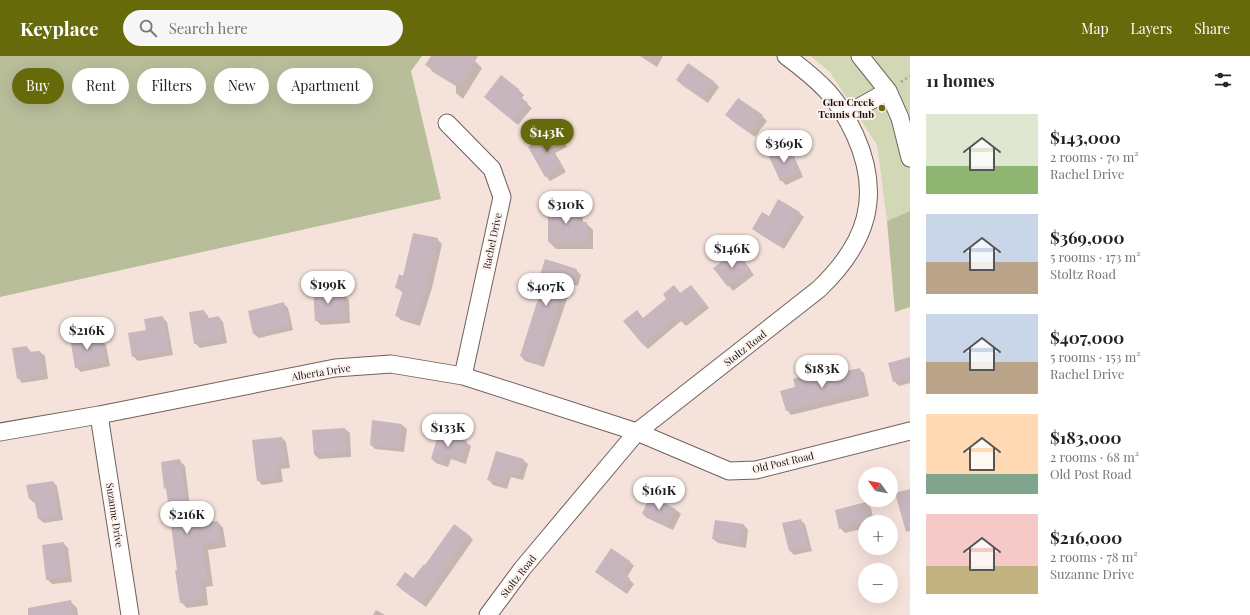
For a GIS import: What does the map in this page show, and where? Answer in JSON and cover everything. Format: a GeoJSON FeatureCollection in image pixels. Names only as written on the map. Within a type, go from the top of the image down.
{"type":"FeatureCollection","features":[{"type":"Feature","properties":{"kind":"street","name":"Stoltz Road"},"geometry":{"type":"LineString","coordinates":[[488,615],[522,569],[637,432],[819,289],[831,278],[851,251],[862,229],[868,206],[869,188],[860,146],[845,115],[828,92],[805,70],[786,56]]}},
{"type":"Feature","properties":{"kind":"street"},"geometry":{"type":"LineString","coordinates":[[860,56],[888,91],[900,118],[910,158]]}},
{"type":"Feature","properties":{"kind":"street"},"geometry":{"type":"LineString","coordinates":[[845,115],[888,91]]}},
{"type":"Feature","properties":{"kind":"street","name":"Rachel Drive"},"geometry":{"type":"LineString","coordinates":[[447,123],[492,169],[502,197],[463,376]]}},
{"type":"Feature","properties":{"kind":"street","name":"Alberta Drive"},"geometry":{"type":"LineString","coordinates":[[0,432],[99,415],[335,368],[391,364],[463,376],[637,432]]}},
{"type":"Feature","properties":{"kind":"street","name":"Suzanne Drive"},"geometry":{"type":"LineString","coordinates":[[99,415],[130,615]]}},
{"type":"Feature","properties":{"kind":"street","name":"Old Post Road"},"geometry":{"type":"LineString","coordinates":[[637,432],[729,471],[756,470],[910,431]]}},
{"type":"Feature","properties":{"kind":"green space"},"geometry":{"type":"Polygon","coordinates":[[[0,56],[422,56],[411,71],[441,199],[0,297],[0,56]]]}},
{"type":"Feature","properties":{"kind":"green space","name":"Glen Creek Tennis Club"},"geometry":{"type":"Polygon","coordinates":[[[811,56],[910,56],[910,211],[887,221],[877,145],[830,72],[811,56]]]}},
{"type":"Feature","properties":{"kind":"green space"},"geometry":{"type":"Polygon","coordinates":[[[910,211],[910,307],[895,312],[887,221],[910,211]]]}},
{"type":"Feature","properties":{"kind":"building"},"geometry":{"type":"Polygon","coordinates":[[[431,56],[478,56],[460,86],[425,65],[431,56]]]}},
{"type":"Feature","properties":{"kind":"building"},"geometry":{"type":"Polygon","coordinates":[[[688,63],[715,82],[703,99],[676,80],[688,63]]]}},
{"type":"Feature","properties":{"kind":"building"},"geometry":{"type":"Polygon","coordinates":[[[501,75],[520,90],[517,94],[528,103],[513,121],[484,97],[501,75]]]}},
{"type":"Feature","properties":{"kind":"building"},"geometry":{"type":"Polygon","coordinates":[[[738,98],[763,115],[750,133],[725,115],[738,98]]]}},
{"type":"Feature","properties":{"kind":"building"},"geometry":{"type":"Polygon","coordinates":[[[556,130],[563,142],[551,148],[562,167],[545,177],[528,147],[556,130]]]}},
{"type":"Feature","properties":{"kind":"building"},"geometry":{"type":"Polygon","coordinates":[[[789,148],[800,172],[780,181],[769,156],[789,148]]]}},
{"type":"Feature","properties":{"kind":"building"},"geometry":{"type":"Polygon","coordinates":[[[778,199],[800,212],[779,246],[752,229],[762,212],[769,216],[778,199]]]}},
{"type":"Feature","properties":{"kind":"building"},"geometry":{"type":"Polygon","coordinates":[[[553,203],[577,203],[577,222],[587,222],[587,242],[548,242],[548,215],[553,215],[553,203]]]}},
{"type":"Feature","properties":{"kind":"building"},"geometry":{"type":"Polygon","coordinates":[[[413,233],[438,238],[428,283],[416,322],[395,316],[403,290],[395,288],[399,274],[403,276],[413,233]]]}},
{"type":"Feature","properties":{"kind":"building"},"geometry":{"type":"Polygon","coordinates":[[[736,251],[751,270],[728,287],[713,268],[736,251]]]}},
{"type":"Feature","properties":{"kind":"building"},"geometry":{"type":"Polygon","coordinates":[[[545,259],[577,269],[573,282],[567,280],[539,363],[520,356],[542,286],[537,285],[545,259]]]}},
{"type":"Feature","properties":{"kind":"building"},"geometry":{"type":"Polygon","coordinates":[[[674,285],[680,293],[691,285],[705,303],[681,322],[677,317],[643,345],[623,321],[637,310],[643,318],[666,299],[663,294],[674,285]]]}},
{"type":"Feature","properties":{"kind":"building"},"geometry":{"type":"Polygon","coordinates":[[[313,286],[327,286],[327,295],[344,294],[346,319],[315,321],[313,286]]]}},
{"type":"Feature","properties":{"kind":"building"},"geometry":{"type":"Polygon","coordinates":[[[284,302],[289,325],[253,334],[248,311],[284,302]]]}},
{"type":"Feature","properties":{"kind":"building"},"geometry":{"type":"Polygon","coordinates":[[[204,310],[205,319],[219,316],[223,339],[194,344],[189,312],[204,310]]]}},
{"type":"Feature","properties":{"kind":"building"},"geometry":{"type":"Polygon","coordinates":[[[163,316],[169,351],[132,357],[128,333],[146,330],[144,319],[163,316]]]}},
{"type":"Feature","properties":{"kind":"building"},"geometry":{"type":"Polygon","coordinates":[[[90,332],[92,341],[102,340],[106,362],[75,368],[70,337],[90,332]]]}},
{"type":"Feature","properties":{"kind":"building"},"geometry":{"type":"Polygon","coordinates":[[[27,346],[28,352],[40,351],[44,375],[17,379],[12,348],[27,346]]]}},
{"type":"Feature","properties":{"kind":"building"},"geometry":{"type":"Polygon","coordinates":[[[910,357],[910,377],[893,382],[888,363],[910,357]]]}},
{"type":"Feature","properties":{"kind":"building"},"geometry":{"type":"Polygon","coordinates":[[[860,368],[865,391],[786,411],[780,391],[795,387],[793,379],[810,374],[811,379],[860,368]]]}},
{"type":"Feature","properties":{"kind":"building"},"geometry":{"type":"Polygon","coordinates":[[[372,420],[402,424],[400,448],[370,445],[372,420]]]}},
{"type":"Feature","properties":{"kind":"building"},"geometry":{"type":"Polygon","coordinates":[[[345,428],[347,453],[314,455],[312,430],[345,428]]]}},
{"type":"Feature","properties":{"kind":"building"},"geometry":{"type":"Polygon","coordinates":[[[439,432],[467,441],[461,460],[446,455],[444,463],[431,459],[439,432]]]}},
{"type":"Feature","properties":{"kind":"building"},"geometry":{"type":"Polygon","coordinates":[[[282,437],[286,464],[277,465],[278,478],[257,481],[252,440],[282,437]]]}},
{"type":"Feature","properties":{"kind":"building"},"geometry":{"type":"Polygon","coordinates":[[[496,451],[524,459],[519,476],[506,473],[503,485],[487,480],[496,451]]]}},
{"type":"Feature","properties":{"kind":"building"},"geometry":{"type":"Polygon","coordinates":[[[180,459],[186,506],[198,504],[201,523],[218,521],[221,541],[202,544],[208,580],[200,581],[203,599],[180,603],[166,488],[164,489],[161,462],[180,459]]]}},
{"type":"Feature","properties":{"kind":"building"},"geometry":{"type":"Polygon","coordinates":[[[53,481],[59,515],[38,519],[34,498],[29,499],[26,485],[53,481]]]}},
{"type":"Feature","properties":{"kind":"building"},"geometry":{"type":"Polygon","coordinates":[[[910,489],[910,531],[906,532],[898,504],[898,492],[910,489]]]}},
{"type":"Feature","properties":{"kind":"building"},"geometry":{"type":"Polygon","coordinates":[[[650,496],[676,509],[668,526],[642,514],[650,496]]]}},
{"type":"Feature","properties":{"kind":"building"},"geometry":{"type":"Polygon","coordinates":[[[858,504],[858,507],[867,507],[869,515],[858,515],[858,524],[839,529],[835,510],[858,504]]]}},
{"type":"Feature","properties":{"kind":"building"},"geometry":{"type":"Polygon","coordinates":[[[801,519],[808,546],[789,551],[782,523],[801,519]]]}},
{"type":"Feature","properties":{"kind":"building"},"geometry":{"type":"Polygon","coordinates":[[[715,520],[744,524],[741,543],[712,539],[715,520]]]}},
{"type":"Feature","properties":{"kind":"building"},"geometry":{"type":"Polygon","coordinates":[[[454,524],[469,535],[421,603],[396,585],[405,572],[413,578],[424,564],[425,565],[454,524]]]}},
{"type":"Feature","properties":{"kind":"building"},"geometry":{"type":"Polygon","coordinates":[[[64,542],[68,577],[46,580],[42,545],[64,542]]]}},
{"type":"Feature","properties":{"kind":"building"},"geometry":{"type":"Polygon","coordinates":[[[611,548],[630,561],[622,573],[630,578],[622,590],[595,572],[611,548]]]}},
{"type":"Feature","properties":{"kind":"building"},"geometry":{"type":"Polygon","coordinates":[[[71,600],[74,615],[28,615],[28,608],[71,600]]]}},
{"type":"Feature","properties":{"kind":"place","name":"Glen Creek Tennis Club"},"geometry":{"type":"Point","coordinates":[882,108]}}]}
